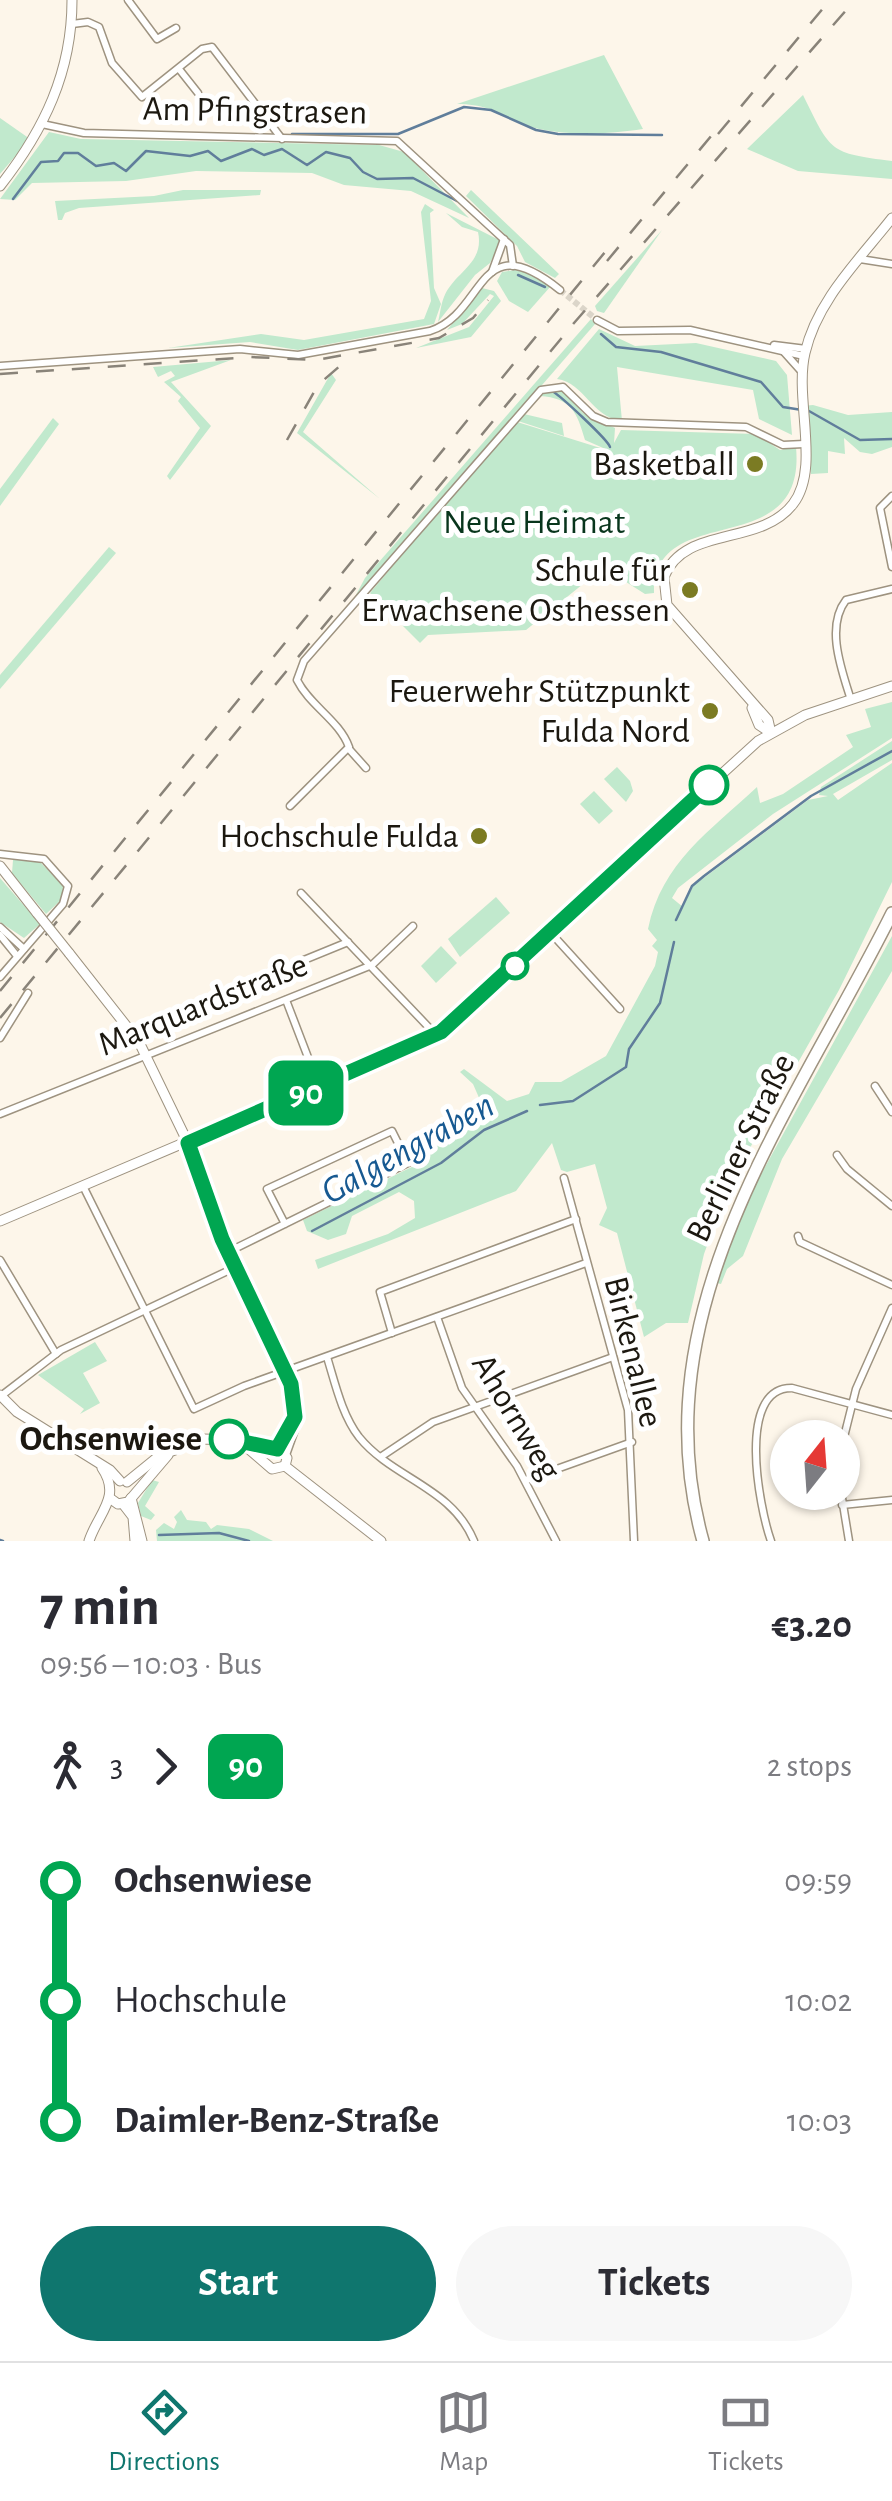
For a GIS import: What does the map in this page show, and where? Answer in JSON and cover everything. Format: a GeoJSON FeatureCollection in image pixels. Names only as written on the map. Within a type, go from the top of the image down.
{"type":"FeatureCollection","features":[{"type":"Feature","properties":{"kind":"highway","name":"Berliner Straße"},"geometry":{"type":"LineString","coordinates":[[704,1541],[691,1488],[686,1427],[693,1362],[712,1270],[749,1180],[892,913]]}},
{"type":"Feature","properties":{"kind":"main road"},"geometry":{"type":"LineString","coordinates":[[0,186],[42,124],[63,75],[72,0]]}},
{"type":"Feature","properties":{"kind":"main road"},"geometry":{"type":"LineString","coordinates":[[770,733],[667,606],[664,577],[671,562],[686,550],[750,533],[780,518],[802,488],[804,444],[800,404],[805,352],[822,308],[892,218]]}},
{"type":"Feature","properties":{"kind":"main road"},"geometry":{"type":"LineString","coordinates":[[0,1221],[436,1035],[770,733],[892,686]]}},
{"type":"Feature","properties":{"kind":"main road"},"geometry":{"type":"LineString","coordinates":[[2,871],[69,953],[142,1058],[188,1143]]}},
{"type":"Feature","properties":{"kind":"main road"},"geometry":{"type":"LineString","coordinates":[[0,1396],[119,1483],[138,1541]]}},
{"type":"Feature","properties":{"kind":"main road"},"geometry":{"type":"LineString","coordinates":[[119,1483],[159,1456],[203,1439],[235,1441],[280,1455],[381,1541]]}},
{"type":"Feature","properties":{"kind":"main road"},"geometry":{"type":"LineString","coordinates":[[235,1441],[266,1460],[272,1469],[280,1455]]}},
{"type":"Feature","properties":{"kind":"main road"},"geometry":{"type":"LineString","coordinates":[[91,1541],[123,1499],[168,1455]]}},
{"type":"Feature","properties":{"kind":"main road"},"geometry":{"type":"LineString","coordinates":[[266,1460],[280,1455]]}},
{"type":"Feature","properties":{"kind":"main road"},"geometry":{"type":"LineString","coordinates":[[119,1483],[123,1499]]}},
{"type":"Feature","properties":{"kind":"street"},"geometry":{"type":"LineString","coordinates":[[128,0],[157,38],[176,28]]}},
{"type":"Feature","properties":{"kind":"street"},"geometry":{"type":"LineString","coordinates":[[72,24],[88,22],[98,27],[107,55],[138,96],[202,49],[212,47],[282,139]]}},
{"type":"Feature","properties":{"kind":"street"},"geometry":{"type":"LineString","coordinates":[[179,69],[198,93]]}},
{"type":"Feature","properties":{"kind":"street","name":"Am Pfingstrasen"},"geometry":{"type":"LineString","coordinates":[[42,124],[84,133],[398,141],[504,239]]}},
{"type":"Feature","properties":{"kind":"street"},"geometry":{"type":"LineString","coordinates":[[504,239],[513,252],[514,266]]}},
{"type":"Feature","properties":{"kind":"street"},"geometry":{"type":"LineString","coordinates":[[0,366],[240,350],[298,355],[430,332],[445,324],[492,272],[504,239]]}},
{"type":"Feature","properties":{"kind":"street"},"geometry":{"type":"LineString","coordinates":[[860,259],[892,264]]}},
{"type":"Feature","properties":{"kind":"street"},"geometry":{"type":"LineString","coordinates":[[492,272],[514,266],[534,270],[557,288]]}},
{"type":"Feature","properties":{"kind":"street"},"geometry":{"type":"LineString","coordinates":[[599,321],[626,332],[674,328],[805,352]]}},
{"type":"Feature","properties":{"kind":"street"},"geometry":{"type":"LineString","coordinates":[[768,346],[805,352]]}},
{"type":"Feature","properties":{"kind":"street"},"geometry":{"type":"LineString","coordinates":[[783,351],[801,371]]}},
{"type":"Feature","properties":{"kind":"street"},"geometry":{"type":"LineString","coordinates":[[366,768],[339,728],[302,690],[297,680],[300,668],[541,390],[563,387],[593,416],[606,422],[746,426],[783,445],[804,444]]}},
{"type":"Feature","properties":{"kind":"street"},"geometry":{"type":"LineString","coordinates":[[892,496],[880,508],[892,567]]}},
{"type":"Feature","properties":{"kind":"street"},"geometry":{"type":"LineString","coordinates":[[852,700],[839,658],[838,612],[846,600],[892,589]]}},
{"type":"Feature","properties":{"kind":"street"},"geometry":{"type":"LineString","coordinates":[[290,806],[349,748]]}},
{"type":"Feature","properties":{"kind":"street"},"geometry":{"type":"LineString","coordinates":[[0,854],[44,860],[67,880],[68,886],[63,904],[0,977]]}},
{"type":"Feature","properties":{"kind":"street"},"geometry":{"type":"LineString","coordinates":[[2,871],[16,854]]}},
{"type":"Feature","properties":{"kind":"street"},"geometry":{"type":"LineString","coordinates":[[301,893],[436,1035]]}},
{"type":"Feature","properties":{"kind":"street"},"geometry":{"type":"LineString","coordinates":[[0,926],[24,949]]}},
{"type":"Feature","properties":{"kind":"street","name":"Marquardstraße"},"geometry":{"type":"LineString","coordinates":[[0,1114],[372,965],[412,926]]}},
{"type":"Feature","properties":{"kind":"street"},"geometry":{"type":"LineString","coordinates":[[551,932],[620,1009]]}},
{"type":"Feature","properties":{"kind":"street"},"geometry":{"type":"LineString","coordinates":[[0,936],[18,956]]}},
{"type":"Feature","properties":{"kind":"street"},"geometry":{"type":"LineString","coordinates":[[216,996],[350,942]]}},
{"type":"Feature","properties":{"kind":"street"},"geometry":{"type":"LineString","coordinates":[[0,1038],[28,993]]}},
{"type":"Feature","properties":{"kind":"street"},"geometry":{"type":"LineString","coordinates":[[286,999],[319,1087]]}},
{"type":"Feature","properties":{"kind":"street"},"geometry":{"type":"LineString","coordinates":[[875,1086],[892,1112]]}},
{"type":"Feature","properties":{"kind":"street"},"geometry":{"type":"LineString","coordinates":[[228,1252],[408,1164],[392,1131],[270,1188],[284,1224]]}},
{"type":"Feature","properties":{"kind":"street"},"geometry":{"type":"LineString","coordinates":[[188,1143],[228,1252],[286,1372],[295,1432],[280,1455]]}},
{"type":"Feature","properties":{"kind":"street"},"geometry":{"type":"LineString","coordinates":[[836,1154],[847,1169],[892,1206]]}},
{"type":"Feature","properties":{"kind":"street","name":"Birkenallee"},"geometry":{"type":"LineString","coordinates":[[564,1178],[632,1442],[630,1510],[634,1541]]}},
{"type":"Feature","properties":{"kind":"street"},"geometry":{"type":"LineString","coordinates":[[83,1186],[194,1409],[586,1263]]}},
{"type":"Feature","properties":{"kind":"street"},"geometry":{"type":"LineString","coordinates":[[392,1334],[380,1292],[576,1219]]}},
{"type":"Feature","properties":{"kind":"street"},"geometry":{"type":"LineString","coordinates":[[798,1236],[800,1242],[892,1284]]}},
{"type":"Feature","properties":{"kind":"street"},"geometry":{"type":"LineString","coordinates":[[0,1260],[56,1354]]}},
{"type":"Feature","properties":{"kind":"street"},"geometry":{"type":"LineString","coordinates":[[0,1396],[56,1354],[236,1267]]}},
{"type":"Feature","properties":{"kind":"street"},"geometry":{"type":"LineString","coordinates":[[847,1420],[892,1308]]}},
{"type":"Feature","properties":{"kind":"street","name":"Ahornweg"},"geometry":{"type":"LineString","coordinates":[[437,1317],[462,1388],[526,1480],[556,1541]]}},
{"type":"Feature","properties":{"kind":"street"},"geometry":{"type":"LineString","coordinates":[[327,1357],[353,1428],[382,1456],[452,1506],[474,1541]]}},
{"type":"Feature","properties":{"kind":"street"},"geometry":{"type":"LineString","coordinates":[[382,1456],[420,1428],[613,1357]]}},
{"type":"Feature","properties":{"kind":"street"},"geometry":{"type":"LineString","coordinates":[[771,1541],[758,1474],[764,1401],[772,1392],[786,1388],[892,1416]]}},
{"type":"Feature","properties":{"kind":"street"},"geometry":{"type":"LineString","coordinates":[[526,1480],[632,1442]]}},
{"type":"Feature","properties":{"kind":"street"},"geometry":{"type":"LineString","coordinates":[[860,1503],[892,1500]]}},
{"type":"Feature","properties":{"kind":"street"},"geometry":{"type":"LineString","coordinates":[[843,1510],[849,1541]]}},
{"type":"Feature","properties":{"kind":"green space"},"geometry":{"type":"Polygon","coordinates":[[[604,55],[643,129],[591,134],[551,131],[482,107],[457,104],[604,55]]]}},
{"type":"Feature","properties":{"kind":"green space"},"geometry":{"type":"Polygon","coordinates":[[[803,95],[834,146],[855,155],[892,161],[892,179],[798,171],[747,149],[803,95]]]}},
{"type":"Feature","properties":{"kind":"green space"},"geometry":{"type":"Polygon","coordinates":[[[0,118],[30,139],[0,174],[0,118]]]}},
{"type":"Feature","properties":{"kind":"green space"},"geometry":{"type":"Polygon","coordinates":[[[49,132],[81,139],[379,145],[404,152],[469,218],[411,191],[344,185],[312,173],[196,171],[126,181],[32,183],[15,200],[0,199],[49,132]]]}},
{"type":"Feature","properties":{"kind":"green space"},"geometry":{"type":"Polygon","coordinates":[[[183,190],[261,190],[260,195],[79,208],[58,220],[55,201],[154,196],[183,190]]]}},
{"type":"Feature","properties":{"kind":"green space"},"geometry":{"type":"Polygon","coordinates":[[[471,190],[559,274],[555,278],[525,262],[517,246],[466,196],[471,190]]]}},
{"type":"Feature","properties":{"kind":"green space"},"geometry":{"type":"Polygon","coordinates":[[[425,204],[434,210],[430,213],[434,288],[441,304],[434,324],[298,350],[250,342],[168,348],[261,334],[304,340],[424,319],[431,301],[421,212],[425,204]]]}},
{"type":"Feature","properties":{"kind":"green space"},"geometry":{"type":"Polygon","coordinates":[[[446,213],[501,241],[490,263],[475,275],[438,322],[444,297],[473,260],[479,243],[478,232],[462,227],[446,213]]]}},
{"type":"Feature","properties":{"kind":"green space"},"geometry":{"type":"Polygon","coordinates":[[[662,230],[604,313],[597,311],[595,306],[662,230]]]}},
{"type":"Feature","properties":{"kind":"green space"},"geometry":{"type":"Polygon","coordinates":[[[502,272],[532,274],[550,287],[528,312],[509,301],[497,281],[502,272]]]}},
{"type":"Feature","properties":{"kind":"green space"},"geometry":{"type":"Polygon","coordinates":[[[482,288],[494,291],[501,301],[471,337],[416,348],[469,327],[494,296],[490,294],[462,324],[447,330],[482,288]]]}},
{"type":"Feature","properties":{"kind":"green space"},"geometry":{"type":"Polygon","coordinates":[[[591,319],[595,324],[350,606],[365,578],[591,319]]]}},
{"type":"Feature","properties":{"kind":"green space"},"geometry":{"type":"Polygon","coordinates":[[[599,329],[635,346],[696,343],[776,361],[787,375],[792,435],[759,419],[753,390],[617,367],[622,421],[611,418],[575,387],[557,379],[599,329]]]}},
{"type":"Feature","properties":{"kind":"green space"},"geometry":{"type":"Polygon","coordinates":[[[231,360],[171,382],[211,426],[170,480],[167,476],[200,428],[178,401],[181,397],[164,382],[175,376],[171,371],[158,377],[153,367],[231,360]]]}},
{"type":"Feature","properties":{"kind":"green space"},"geometry":{"type":"Polygon","coordinates":[[[331,373],[336,380],[303,432],[380,499],[297,433],[331,373]]]}},
{"type":"Feature","properties":{"kind":"green space","name":"Neue Heimat"},"geometry":{"type":"Polygon","coordinates":[[[547,390],[563,390],[583,413],[615,428],[614,443],[621,430],[756,434],[780,450],[796,447],[793,483],[778,506],[756,520],[677,546],[660,564],[654,593],[645,594],[615,575],[588,580],[526,630],[428,635],[420,643],[370,593],[514,421],[610,451],[585,440],[566,403],[540,396],[547,390]]]}},
{"type":"Feature","properties":{"kind":"green space"},"geometry":{"type":"Polygon","coordinates":[[[813,405],[848,415],[892,412],[892,447],[872,454],[860,452],[844,438],[845,454],[828,451],[828,473],[811,474],[802,406],[813,405]]]}},
{"type":"Feature","properties":{"kind":"green space"},"geometry":{"type":"Polygon","coordinates":[[[524,414],[562,423],[564,436],[518,421],[524,414]]]}},
{"type":"Feature","properties":{"kind":"green space"},"geometry":{"type":"Polygon","coordinates":[[[53,418],[59,424],[0,506],[0,489],[53,418]]]}},
{"type":"Feature","properties":{"kind":"green space"},"geometry":{"type":"Polygon","coordinates":[[[109,547],[116,553],[0,689],[0,675],[109,547]]]}},
{"type":"Feature","properties":{"kind":"green space"},"geometry":{"type":"Polygon","coordinates":[[[892,702],[892,738],[773,814],[678,888],[672,898],[683,907],[693,886],[808,800],[828,796],[819,795],[821,787],[892,741],[892,760],[833,794],[838,800],[892,763],[892,882],[839,990],[729,1185],[704,1254],[688,1323],[666,1323],[644,1337],[617,1233],[599,1225],[607,1208],[595,1164],[567,1172],[561,1170],[552,1143],[516,1191],[318,1269],[315,1260],[388,1234],[415,1218],[414,1201],[399,1192],[352,1216],[346,1234],[328,1240],[307,1231],[303,1220],[424,1161],[420,1152],[487,1116],[473,1084],[460,1072],[464,1069],[507,1101],[529,1094],[535,1082],[561,1082],[606,1056],[655,966],[658,952],[652,946],[657,940],[648,929],[664,885],[676,866],[757,787],[760,803],[783,794],[853,747],[846,735],[871,727],[865,709],[892,702]]]}},
{"type":"Feature","properties":{"kind":"green space"},"geometry":{"type":"Polygon","coordinates":[[[617,767],[630,781],[633,791],[626,802],[604,779],[617,767]]]}},
{"type":"Feature","properties":{"kind":"green space"},"geometry":{"type":"Polygon","coordinates":[[[594,791],[613,811],[599,824],[580,804],[594,791]]]}},
{"type":"Feature","properties":{"kind":"green space"},"geometry":{"type":"Polygon","coordinates":[[[23,858],[41,863],[63,886],[62,899],[46,914],[12,873],[13,860],[23,858]]]}},
{"type":"Feature","properties":{"kind":"green space"},"geometry":{"type":"Polygon","coordinates":[[[0,878],[40,924],[24,938],[0,922],[0,878]]]}},
{"type":"Feature","properties":{"kind":"green space"},"geometry":{"type":"Polygon","coordinates":[[[496,897],[510,913],[460,957],[448,939],[496,897]]]}},
{"type":"Feature","properties":{"kind":"green space"},"geometry":{"type":"Polygon","coordinates":[[[892,936],[892,971],[782,1159],[743,1256],[727,1269],[721,1284],[717,1283],[742,1209],[892,936]]]}},
{"type":"Feature","properties":{"kind":"green space"},"geometry":{"type":"Polygon","coordinates":[[[441,946],[457,963],[436,983],[421,966],[441,946]]]}},
{"type":"Feature","properties":{"kind":"green space"},"geometry":{"type":"Polygon","coordinates":[[[95,1342],[107,1361],[83,1373],[100,1403],[80,1414],[84,1409],[38,1375],[95,1342]]]}},
{"type":"Feature","properties":{"kind":"green space"},"geometry":{"type":"Polygon","coordinates":[[[152,1480],[159,1482],[145,1506],[155,1515],[151,1520],[141,1516],[138,1503],[152,1480]]]}},
{"type":"Feature","properties":{"kind":"green space"},"geometry":{"type":"Polygon","coordinates":[[[181,1510],[187,1520],[206,1522],[211,1529],[217,1525],[249,1529],[273,1541],[157,1541],[156,1530],[164,1523],[174,1529],[174,1517],[181,1510]]]}},
{"type":"Feature","properties":{"kind":"waterway"},"geometry":{"type":"LineString","coordinates":[[292,134],[398,134],[464,107],[491,110],[536,130],[558,134],[662,135]]}},
{"type":"Feature","properties":{"kind":"waterway"},"geometry":{"type":"LineString","coordinates":[[13,199],[41,162],[58,161],[64,153],[78,153],[96,166],[114,163],[126,171],[146,151],[190,156],[208,151],[221,161],[252,149],[264,155],[282,149],[307,165],[326,152],[350,158],[363,172],[377,179],[413,178],[457,201]]}},
{"type":"Feature","properties":{"kind":"waterway"},"geometry":{"type":"LineString","coordinates":[[518,275],[545,287]]}},
{"type":"Feature","properties":{"kind":"waterway"},"geometry":{"type":"LineString","coordinates":[[601,334],[616,347],[661,352],[761,382],[783,407],[802,410]]}},
{"type":"Feature","properties":{"kind":"waterway"},"geometry":{"type":"LineString","coordinates":[[552,391],[610,447]]}},
{"type":"Feature","properties":{"kind":"waterway"},"geometry":{"type":"LineString","coordinates":[[809,411],[860,440],[892,439]]}},
{"type":"Feature","properties":{"kind":"waterway","name":"Galgengraben"},"geometry":{"type":"LineString","coordinates":[[676,920],[692,886],[704,876],[811,796],[892,751]]}},
{"type":"Feature","properties":{"kind":"waterway","name":"Galgengraben"},"geometry":{"type":"LineString","coordinates":[[540,1105],[573,1101],[626,1067],[629,1049],[660,1003],[674,942]]}},
{"type":"Feature","properties":{"kind":"waterway","name":"Galgengraben"},"geometry":{"type":"LineString","coordinates":[[312,1231],[441,1163],[484,1130],[527,1111]]}},
{"type":"Feature","properties":{"kind":"waterway"},"geometry":{"type":"LineString","coordinates":[[159,1535],[219,1533],[249,1541]]}},
{"type":"Feature","properties":{"kind":"tunnel"},"geometry":{"type":"LineString","coordinates":[[560,290],[597,320]]}},
{"type":"Feature","properties":{"kind":"railway"},"geometry":{"type":"LineString","coordinates":[[718,134],[830,0]]}},
{"type":"Feature","properties":{"kind":"railway"},"geometry":{"type":"LineString","coordinates":[[0,1018],[574,323],[855,0]]}},
{"type":"Feature","properties":{"kind":"railway"},"geometry":{"type":"LineString","coordinates":[[607,261],[722,123]]}},
{"type":"Feature","properties":{"kind":"railway"},"geometry":{"type":"LineString","coordinates":[[0,991],[610,246]]}},
{"type":"Feature","properties":{"kind":"railway"},"geometry":{"type":"LineString","coordinates":[[0,374],[251,357],[316,360],[439,338],[473,318],[488,300]]}},
{"type":"Feature","properties":{"kind":"railway"},"geometry":{"type":"LineString","coordinates":[[287,440],[318,385],[349,358]]}},
{"type":"Feature","properties":{"kind":"bus line","name":"90"},"geometry":{"type":"LineString","coordinates":[[229,1439],[265,1450],[277,1449],[295,1417],[296,1403],[289,1377],[222,1239],[188,1143],[441,1032],[709,785]]}},
{"type":"Feature","properties":{"kind":"place","name":"Basketball"},"geometry":{"type":"Point","coordinates":[755,464]}},
{"type":"Feature","properties":{"kind":"place","name":"Schule für Erwachsene Osthessen"},"geometry":{"type":"Point","coordinates":[690,590]}},
{"type":"Feature","properties":{"kind":"place","name":"Feuerwehr Stützpunkt Fulda Nord"},"geometry":{"type":"Point","coordinates":[710,711]}},
{"type":"Feature","properties":{"kind":"place","name":"Hochschule Fulda"},"geometry":{"type":"Point","coordinates":[479,836]}},
{"type":"Feature","properties":{"kind":"place","name":"Ochsenwiese"},"geometry":{"type":"Point","coordinates":[229,1439]}}]}
